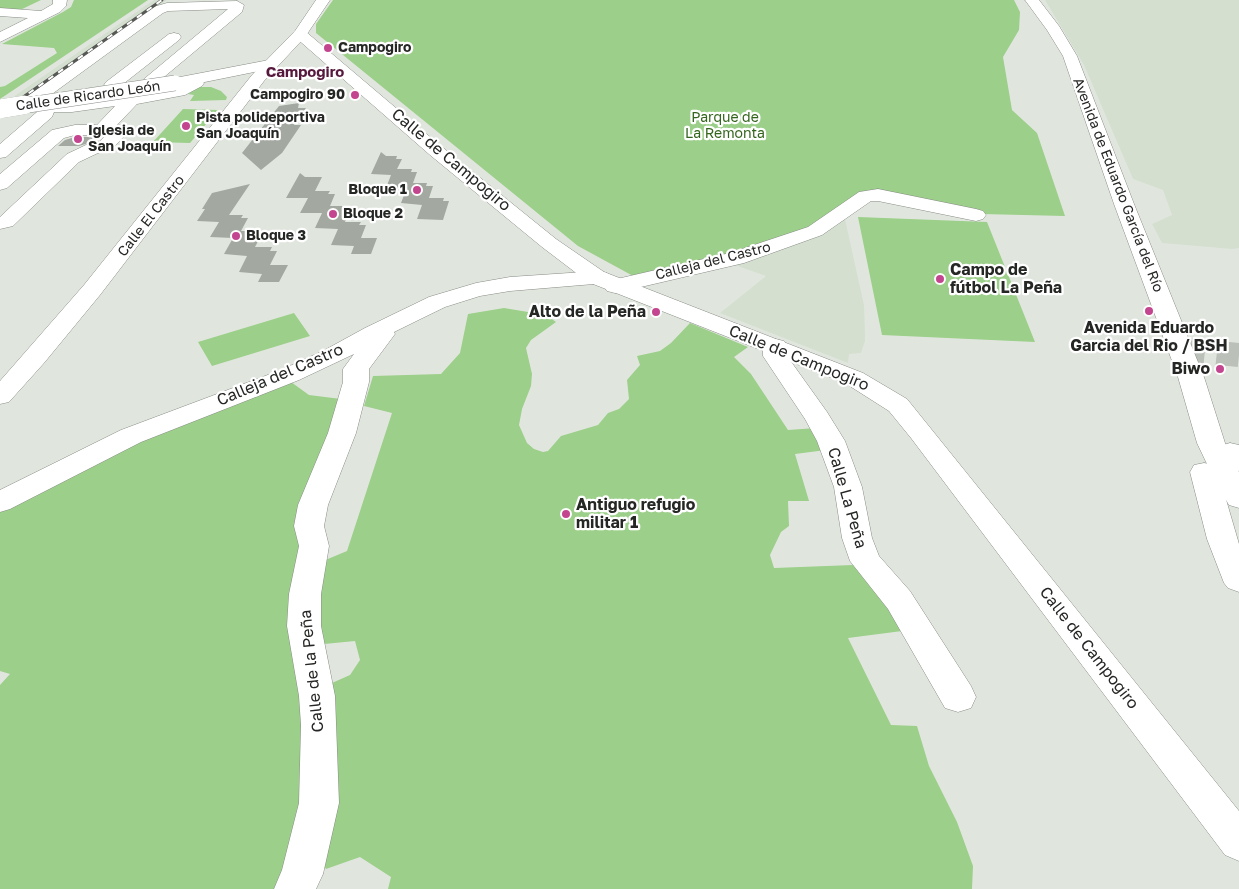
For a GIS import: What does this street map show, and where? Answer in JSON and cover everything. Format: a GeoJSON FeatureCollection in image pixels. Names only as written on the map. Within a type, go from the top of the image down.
{"type":"FeatureCollection","features":[{"type":"Feature","properties":{"kind":"main road"},"geometry":{"type":"LineString","coordinates":[[23,13],[52,0]]}},
{"type":"Feature","properties":{"kind":"main road"},"geometry":{"type":"LineString","coordinates":[[0,38],[45,15],[59,6],[60,0]]}},
{"type":"Feature","properties":{"kind":"main road"},"geometry":{"type":"LineString","coordinates":[[300,34],[324,0]]}},
{"type":"Feature","properties":{"kind":"main road","name":"Avenida de Eduardo García del Río"},"geometry":{"type":"LineString","coordinates":[[1032,0],[1054,29],[1070,56],[1124,204],[1191,377],[1211,443],[1239,498]]}},
{"type":"Feature","properties":{"kind":"main road"},"geometry":{"type":"LineString","coordinates":[[167,23],[189,6]]}},
{"type":"Feature","properties":{"kind":"main road"},"geometry":{"type":"LineString","coordinates":[[0,153],[17,138],[39,104],[102,50],[158,10],[167,7],[189,6],[238,7],[152,79]]}},
{"type":"Feature","properties":{"kind":"main road"},"geometry":{"type":"LineString","coordinates":[[112,85],[216,6]]}},
{"type":"Feature","properties":{"kind":"main road"},"geometry":{"type":"LineString","coordinates":[[0,12],[45,15]]}},
{"type":"Feature","properties":{"kind":"main road","name":"Calle de Campogiro"},"geometry":{"type":"LineString","coordinates":[[300,34],[436,151],[549,242],[607,282],[776,346],[854,378],[898,405],[927,439],[1239,842]]}},
{"type":"Feature","properties":{"kind":"main road","name":"Calle El Castro"},"geometry":{"type":"LineString","coordinates":[[0,396],[35,358],[98,283],[268,66],[300,34]]}},
{"type":"Feature","properties":{"kind":"main road"},"geometry":{"type":"LineString","coordinates":[[102,50],[188,48]]}},
{"type":"Feature","properties":{"kind":"main road"},"geometry":{"type":"LineString","coordinates":[[268,66],[295,52],[321,52]]}},
{"type":"Feature","properties":{"kind":"main road","name":"Calle de Ricardo León"},"geometry":{"type":"LineString","coordinates":[[0,109],[200,80],[241,71],[253,72],[268,66]]}},
{"type":"Feature","properties":{"kind":"main road","name":"Calle de Ricardo León"},"geometry":{"type":"LineString","coordinates":[[200,80],[236,81],[268,66]]}},
{"type":"Feature","properties":{"kind":"main road","name":"Calle de Ricardo León"},"geometry":{"type":"LineString","coordinates":[[39,104],[83,86],[112,85],[185,74],[202,74],[200,80]]}},
{"type":"Feature","properties":{"kind":"main road"},"geometry":{"type":"LineString","coordinates":[[39,104],[72,107],[167,95],[179,92],[200,80]]}},
{"type":"Feature","properties":{"kind":"main road","name":"Calle de Ricardo León"},"geometry":{"type":"LineString","coordinates":[[200,80],[230,88],[240,102]]}},
{"type":"Feature","properties":{"kind":"main road"},"geometry":{"type":"LineString","coordinates":[[100,142],[133,98]]}},
{"type":"Feature","properties":{"kind":"main road"},"geometry":{"type":"LineString","coordinates":[[0,223],[6,222],[73,158],[100,142],[132,132]]}},
{"type":"Feature","properties":{"kind":"main road"},"geometry":{"type":"LineString","coordinates":[[17,138],[47,143],[100,142]]}},
{"type":"Feature","properties":{"kind":"main road"},"geometry":{"type":"LineString","coordinates":[[0,184],[47,143]]}},
{"type":"Feature","properties":{"kind":"main road","name":"Calleja del Castro"},"geometry":{"type":"LineString","coordinates":[[0,502],[131,436],[290,375],[332,356],[437,302],[476,290],[539,281],[622,282],[736,258],[815,232],[866,196],[878,196],[976,214]]}},
{"type":"Feature","properties":{"kind":"main road","name":"Calle de la Peña"},"geometry":{"type":"LineString","coordinates":[[295,889],[302,874],[319,803],[320,725],[317,696],[304,626],[305,594],[314,546],[309,526],[313,505],[342,433],[356,382],[356,369],[373,344],[395,322]]}},
{"type":"Feature","properties":{"kind":"main road","name":"Calle La Peña"},"geometry":{"type":"LineString","coordinates":[[776,346],[775,356],[818,418],[831,441],[848,487],[858,538],[866,560],[899,600],[958,698]]}},
{"type":"Feature","properties":{"kind":"main road","name":"Avenida de Eduardo García del Río"},"geometry":{"type":"LineString","coordinates":[[1191,377],[1236,460]]}},
{"type":"Feature","properties":{"kind":"main road"},"geometry":{"type":"LineString","coordinates":[[1204,472],[1222,539],[1235,575],[1239,580]]}},
{"type":"Feature","properties":{"kind":"shaded area"},"geometry":{"type":"Polygon","coordinates":[[[154,0],[167,0],[33,95],[0,106],[154,0]]]}},
{"type":"Feature","properties":{"kind":"shaded area"},"geometry":{"type":"Polygon","coordinates":[[[1045,0],[1239,0],[1239,248],[1162,243],[1152,224],[1172,215],[1163,190],[1133,179],[1084,65],[1045,0]]]}},
{"type":"Feature","properties":{"kind":"shaded area"},"geometry":{"type":"Polygon","coordinates":[[[845,219],[864,305],[865,333],[865,341],[861,353],[849,354],[848,363],[720,313],[766,276],[726,262],[845,219]]]}},
{"type":"Feature","properties":{"kind":"green space"},"geometry":{"type":"Polygon","coordinates":[[[0,0],[41,0],[18,11],[0,11],[0,0]]]}},
{"type":"Feature","properties":{"kind":"green space"},"geometry":{"type":"Polygon","coordinates":[[[74,0],[148,0],[0,99],[0,87],[5,86],[57,53],[54,48],[2,44],[63,12],[71,7],[74,0]]]}},
{"type":"Feature","properties":{"kind":"green space","name":"Parque de La Remonta"},"geometry":{"type":"Polygon","coordinates":[[[333,0],[1014,0],[1020,12],[1019,30],[1003,57],[1012,110],[1037,133],[1065,216],[981,214],[868,190],[811,230],[749,251],[635,277],[578,246],[316,33],[316,24],[333,0]]]}},
{"type":"Feature","properties":{"kind":"green space"},"geometry":{"type":"Polygon","coordinates":[[[199,87],[211,87],[221,91],[227,97],[226,100],[190,101],[194,95],[188,94],[199,87]]]}},
{"type":"Feature","properties":{"kind":"green space","name":"Pista polideportiva San Joaquín"},"geometry":{"type":"Polygon","coordinates":[[[183,109],[218,110],[190,143],[153,142],[183,109]]]}},
{"type":"Feature","properties":{"kind":"green space","name":"Campo de fútbol La Peña"},"geometry":{"type":"Polygon","coordinates":[[[858,217],[987,222],[1035,342],[882,335],[858,217]]]}},
{"type":"Feature","properties":{"kind":"green space"},"geometry":{"type":"Polygon","coordinates":[[[504,308],[546,315],[556,322],[531,340],[526,348],[532,374],[531,386],[522,409],[519,425],[527,443],[534,449],[543,452],[548,451],[561,436],[598,425],[608,413],[619,409],[629,399],[627,380],[640,365],[637,356],[660,351],[671,343],[690,323],[748,347],[734,357],[751,374],[788,430],[816,428],[826,450],[795,454],[809,501],[788,501],[789,526],[781,532],[770,555],[774,568],[853,565],[886,598],[902,631],[848,638],[891,725],[917,726],[929,766],[957,822],[973,866],[972,889],[388,889],[391,877],[360,857],[326,869],[316,854],[332,683],[350,675],[360,660],[355,641],[314,645],[323,561],[347,551],[392,413],[364,406],[373,376],[441,374],[460,353],[468,314],[504,308]]]}},
{"type":"Feature","properties":{"kind":"green space"},"geometry":{"type":"Polygon","coordinates":[[[294,313],[310,336],[212,366],[198,342],[294,313]]]}},
{"type":"Feature","properties":{"kind":"green space"},"geometry":{"type":"Polygon","coordinates":[[[291,382],[309,395],[341,399],[319,472],[314,716],[286,889],[0,889],[0,685],[10,674],[0,671],[0,511],[135,440],[291,382]]]}},
{"type":"Feature","properties":{"kind":"building"},"geometry":{"type":"Polygon","coordinates":[[[299,103],[298,108],[306,108],[294,125],[301,125],[282,153],[261,170],[242,153],[279,106],[299,103]]]}},
{"type":"Feature","properties":{"kind":"building"},"geometry":{"type":"Polygon","coordinates":[[[75,137],[97,137],[92,142],[79,146],[58,146],[65,140],[75,137]]]}},
{"type":"Feature","properties":{"kind":"building","name":"Bloque 1"},"geometry":{"type":"Polygon","coordinates":[[[381,152],[386,156],[397,156],[396,159],[402,159],[397,169],[412,169],[411,172],[417,172],[413,183],[427,183],[426,186],[433,186],[429,198],[444,198],[443,201],[449,201],[443,220],[417,219],[422,205],[401,203],[406,190],[386,188],[391,175],[371,174],[381,152]]]}},
{"type":"Feature","properties":{"kind":"building","name":"Bloque 2"},"geometry":{"type":"Polygon","coordinates":[[[300,173],[305,177],[322,177],[315,191],[330,191],[328,194],[335,194],[330,206],[345,206],[343,209],[350,209],[345,222],[361,222],[359,225],[366,225],[361,238],[377,238],[371,254],[351,254],[354,246],[331,245],[338,229],[315,228],[322,213],[300,213],[308,198],[286,198],[300,173]]]}},
{"type":"Feature","properties":{"kind":"building","name":"Bloque 3"},"geometry":{"type":"Polygon","coordinates":[[[250,184],[229,215],[243,215],[241,218],[248,218],[241,231],[257,231],[255,234],[262,234],[255,247],[272,247],[270,251],[277,251],[270,265],[288,265],[279,282],[258,282],[262,274],[239,272],[247,256],[224,254],[233,238],[210,237],[219,222],[197,221],[212,193],[250,184]]]}},
{"type":"Feature","properties":{"kind":"tunnel"},"geometry":{"type":"LineString","coordinates":[[1181,349],[1239,355]]}},
{"type":"Feature","properties":{"kind":"railway"},"geometry":{"type":"LineString","coordinates":[[9,107],[162,0]]}},
{"type":"Feature","properties":{"kind":"railway"},"geometry":{"type":"LineString","coordinates":[[0,113],[11,105]]}},
{"type":"Feature","properties":{"kind":"place","name":"Campogiro"},"geometry":{"type":"Point","coordinates":[328,48]}},
{"type":"Feature","properties":{"kind":"place","name":"Campogiro 90"},"geometry":{"type":"Point","coordinates":[355,95]}},
{"type":"Feature","properties":{"kind":"place","name":"Pista polideportiva San Joaquín"},"geometry":{"type":"Point","coordinates":[186,126]}},
{"type":"Feature","properties":{"kind":"place","name":"Iglesia de San Joaquín"},"geometry":{"type":"Point","coordinates":[78,139]}},
{"type":"Feature","properties":{"kind":"place","name":"Bloque 1"},"geometry":{"type":"Point","coordinates":[417,190]}},
{"type":"Feature","properties":{"kind":"place","name":"Bloque 2"},"geometry":{"type":"Point","coordinates":[333,214]}},
{"type":"Feature","properties":{"kind":"place","name":"Bloque 3"},"geometry":{"type":"Point","coordinates":[236,236]}},
{"type":"Feature","properties":{"kind":"place","name":"Campo de fútbol La Peña"},"geometry":{"type":"Point","coordinates":[940,279]}},
{"type":"Feature","properties":{"kind":"place","name":"Avenida Eduardo Garcia del Rio / BSH"},"geometry":{"type":"Point","coordinates":[1149,311]}},
{"type":"Feature","properties":{"kind":"place","name":"Alto de la Peña"},"geometry":{"type":"Point","coordinates":[656,312]}},
{"type":"Feature","properties":{"kind":"place","name":"Biwo"},"geometry":{"type":"Point","coordinates":[1220,369]}},
{"type":"Feature","properties":{"kind":"place","name":"Antiguo refugio militar 1"},"geometry":{"type":"Point","coordinates":[566,514]}},
{"type":"Feature","properties":{"kind":"district","name":"Campogiro"},"geometry":{"type":"Point","coordinates":[305,72]}}]}
